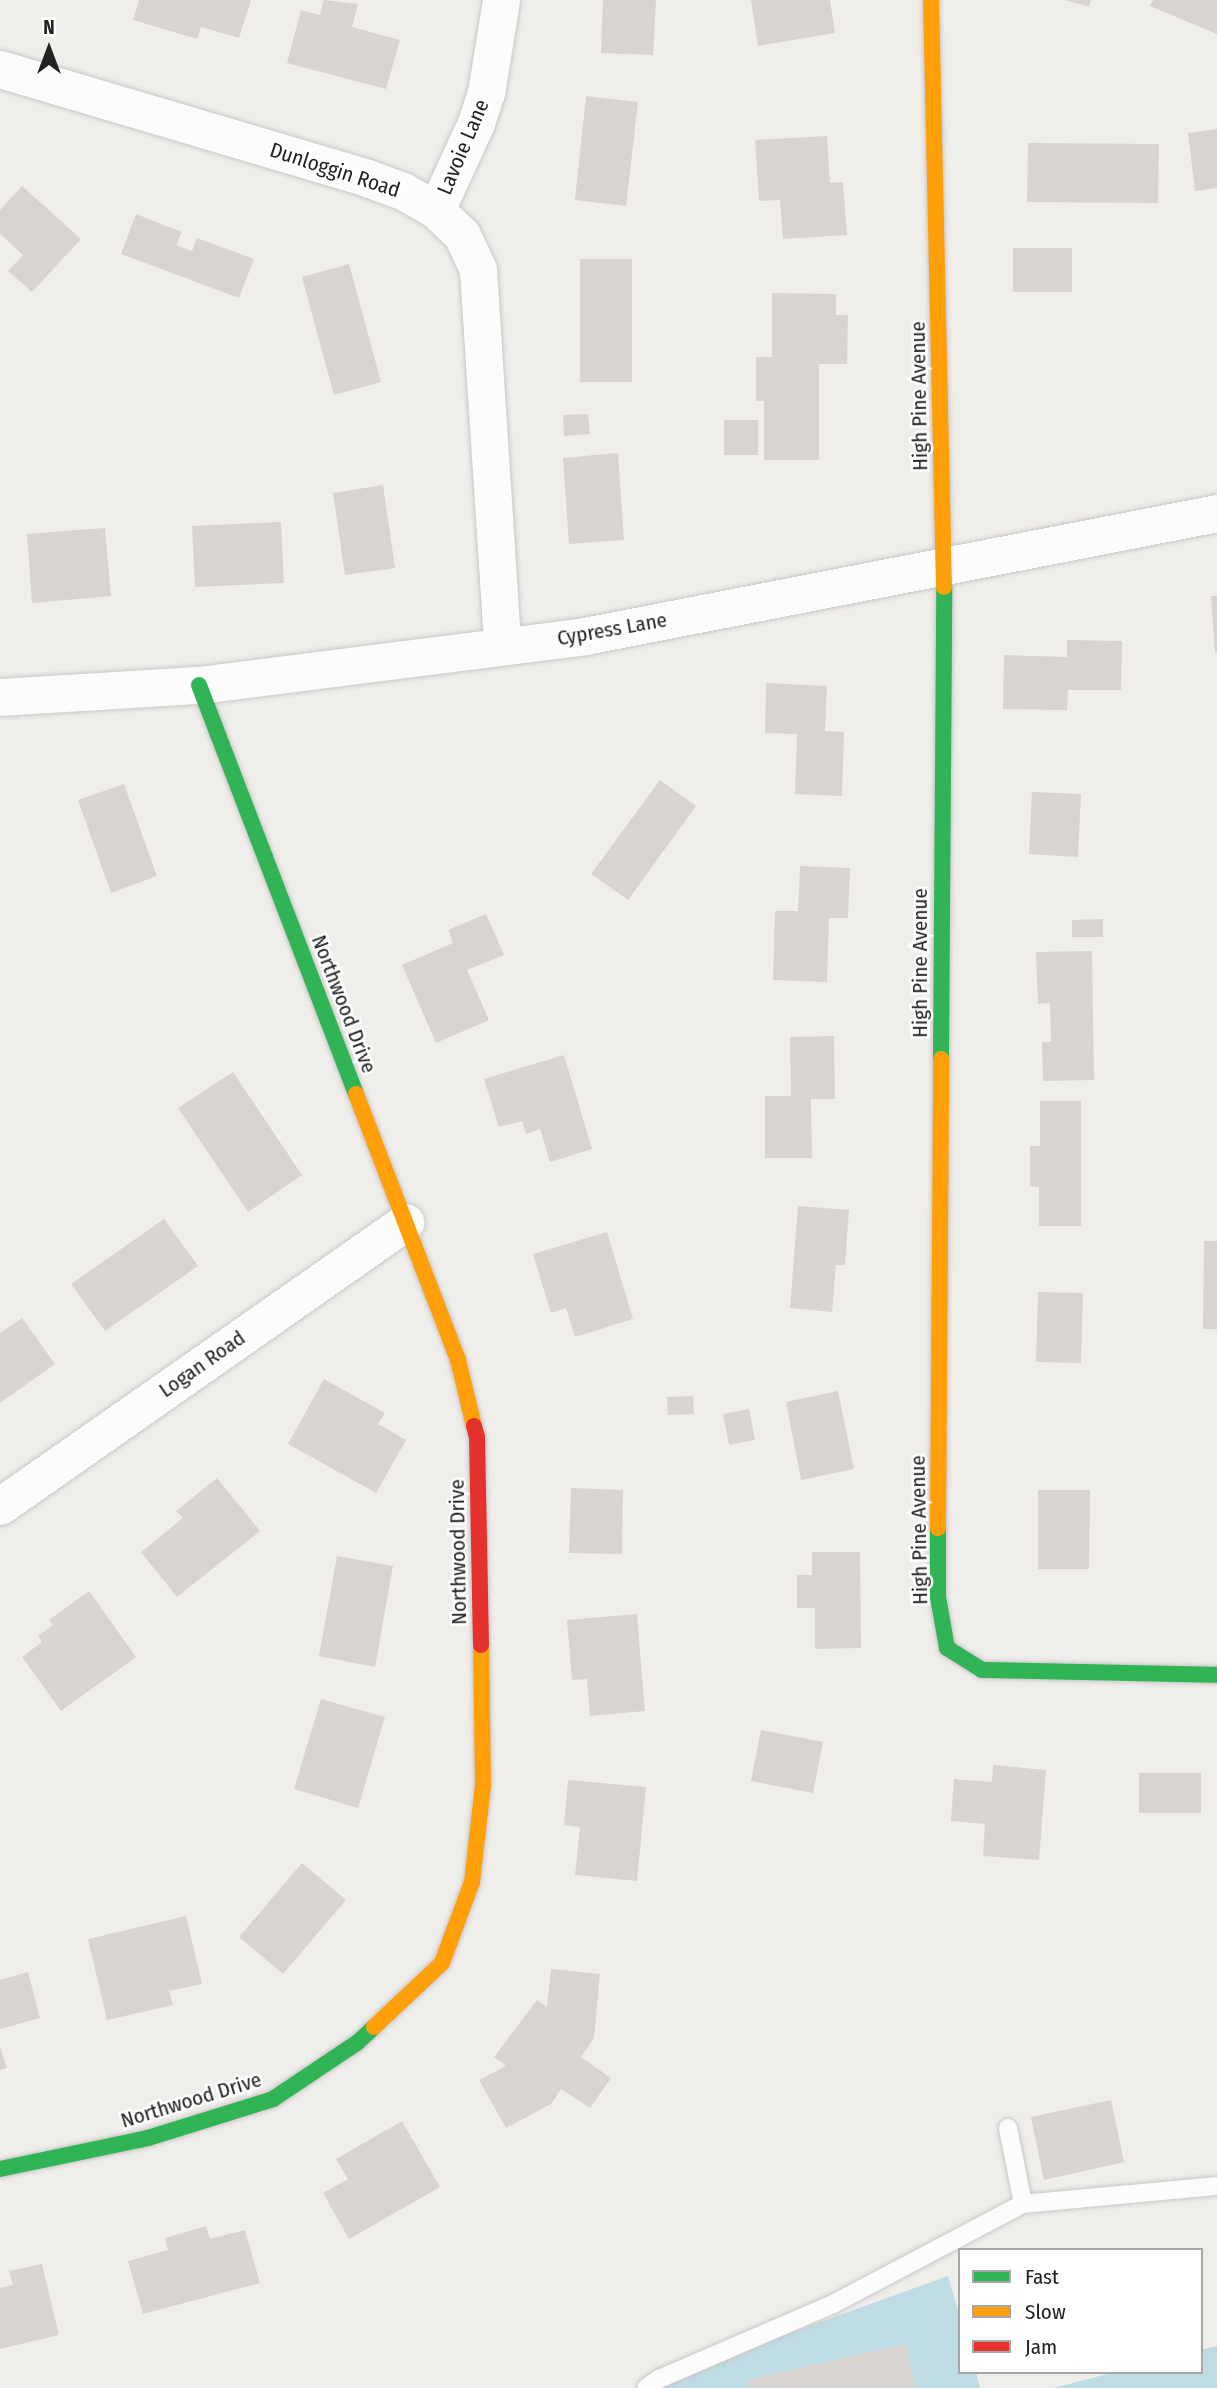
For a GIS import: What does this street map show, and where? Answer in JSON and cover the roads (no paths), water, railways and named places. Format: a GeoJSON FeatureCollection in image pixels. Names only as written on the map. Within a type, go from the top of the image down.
{"type":"FeatureCollection","features":[{"type":"Feature","properties":{"kind":"street","name":"Lavoie Lane"},"geometry":{"type":"LineString","coordinates":[[436,210],[476,123],[486,93],[502,0]]}},
{"type":"Feature","properties":{"kind":"street","name":"High Pine Avenue"},"geometry":{"type":"LineString","coordinates":[[931,0],[944,565],[938,1597],[947,1648],[982,1670],[1217,1675]]}},
{"type":"Feature","properties":{"kind":"street","name":"Dunloggin Road"},"geometry":{"type":"LineString","coordinates":[[0,69],[367,178],[403,191],[436,210],[462,235],[478,270],[502,646]]}},
{"type":"Feature","properties":{"kind":"street","name":"Cypress Lane"},"geometry":{"type":"LineString","coordinates":[[0,697],[199,685],[585,636],[1217,513]]}},
{"type":"Feature","properties":{"kind":"street","name":"Northwood Drive"},"geometry":{"type":"LineString","coordinates":[[0,2169],[148,2138],[273,2099],[358,2042],[442,1963],[472,1882],[483,1785],[477,1437],[458,1360],[199,685]]}},
{"type":"Feature","properties":{"kind":"street","name":"Logan Road"},"geometry":{"type":"LineString","coordinates":[[0,1506],[405,1222]]}},
{"type":"Feature","properties":{"kind":"lane"},"geometry":{"type":"LineString","coordinates":[[1008,2128],[1023,2204]]}},
{"type":"Feature","properties":{"kind":"lane"},"geometry":{"type":"LineString","coordinates":[[646,2388],[659,2379],[833,2304],[1023,2204],[1217,2186]]}},
{"type":"Feature","properties":{"kind":"water"},"geometry":{"type":"Polygon","coordinates":[[[948,2276],[958,2310],[958,2374],[976,2374],[980,2388],[637,2388],[948,2276]]]}},
{"type":"Feature","properties":{"kind":"water"},"geometry":{"type":"Polygon","coordinates":[[[1217,2346],[1217,2388],[1054,2388],[1107,2374],[1203,2374],[1203,2350],[1217,2346]]]}}]}
